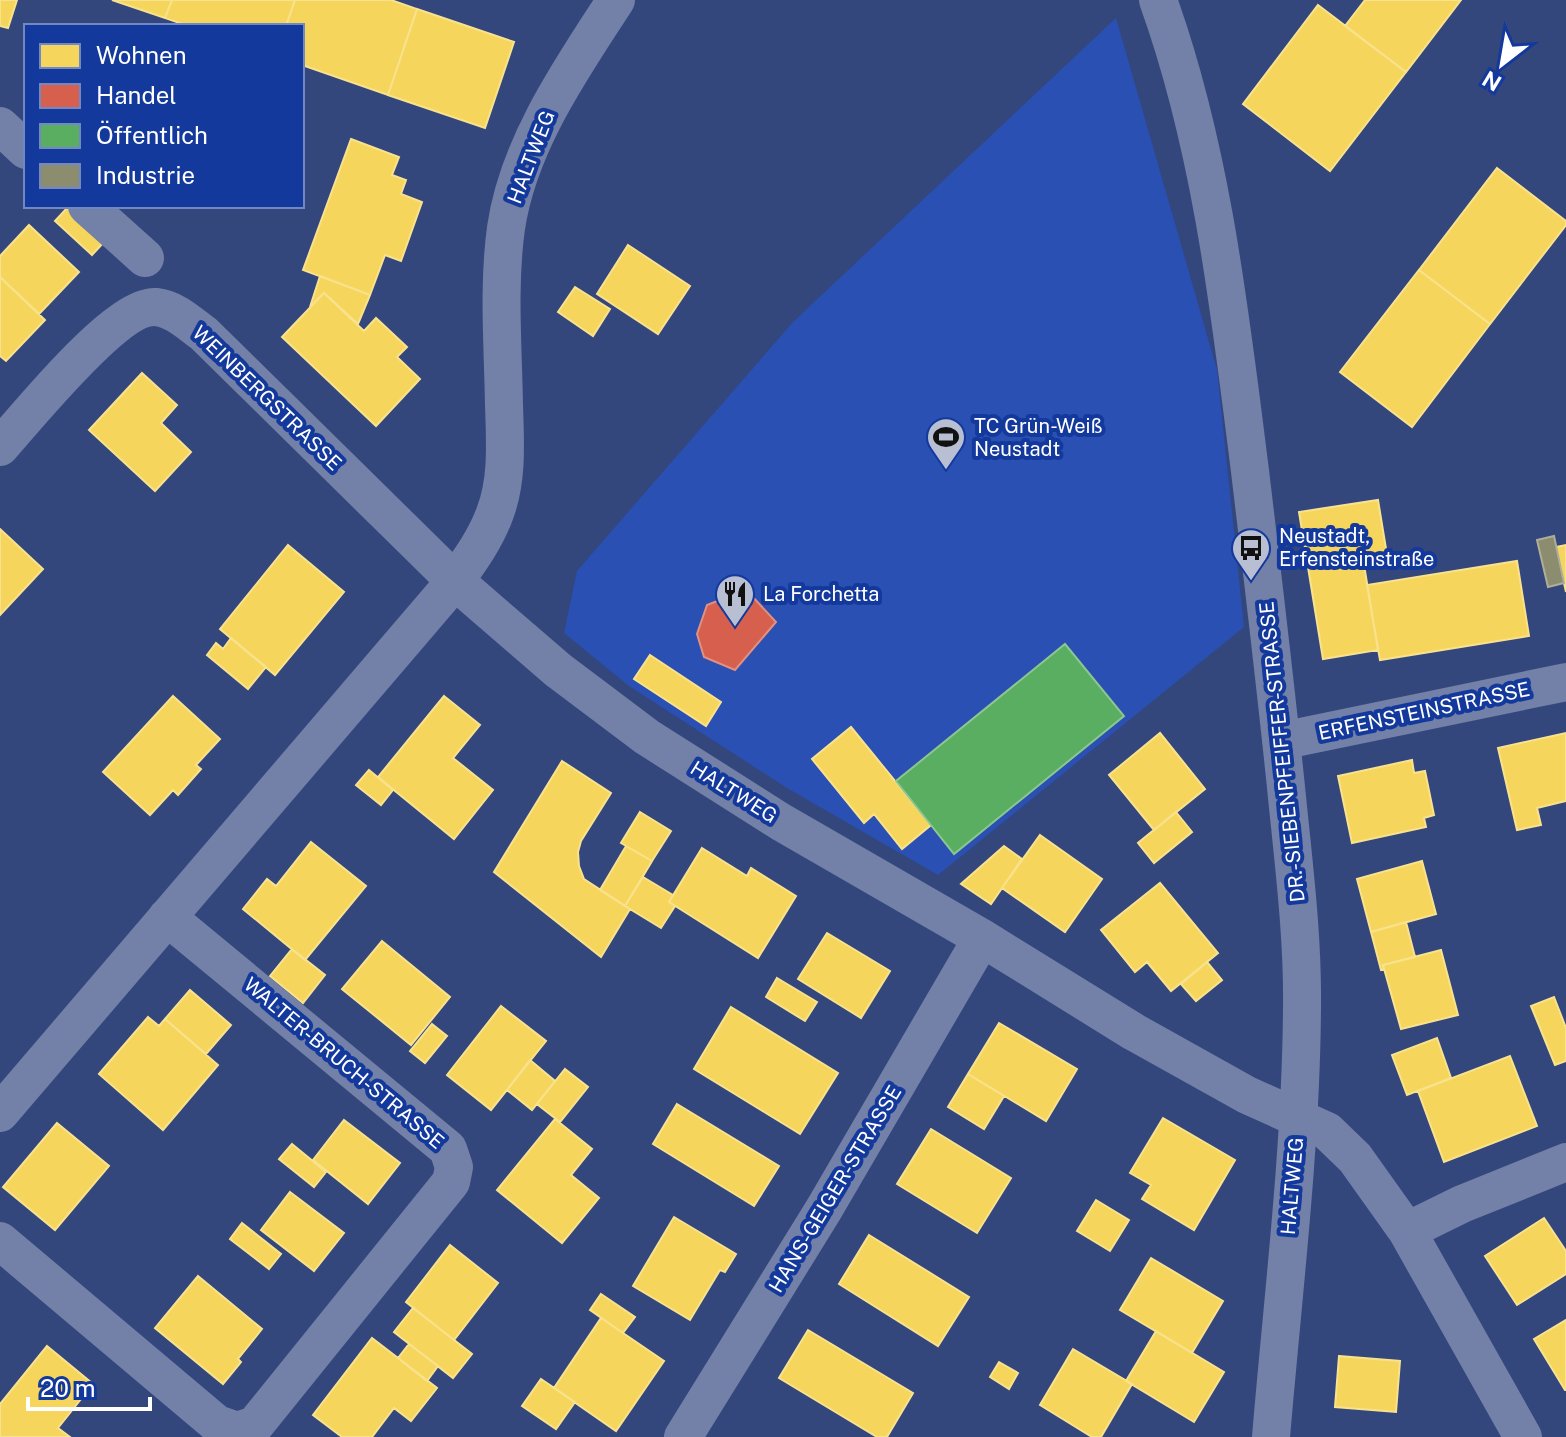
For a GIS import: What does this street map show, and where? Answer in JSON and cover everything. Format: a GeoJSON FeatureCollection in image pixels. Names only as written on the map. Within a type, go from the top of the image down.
{"type":"FeatureCollection","features":[{"type":"Feature","properties":{"kind":"street","name":"HALTWEG"},"geometry":{"type":"LineString","coordinates":[[616,0],[570,70],[521,172],[506,227],[502,287],[505,471],[496,511],[477,550],[455,581],[558,670],[647,737],[781,822],[982,938],[1134,1032],[1247,1095],[1298,1118],[1271,1437]]}},
{"type":"Feature","properties":{"kind":"street","name":"DR.-SIEBENPFEIFFER-STRASSE"},"geometry":{"type":"LineString","coordinates":[[1158,0],[1198,133],[1239,384],[1298,909],[1302,1006],[1298,1118]]}},
{"type":"Feature","properties":{"kind":"street"},"geometry":{"type":"LineString","coordinates":[[0,126],[24,148]]}},
{"type":"Feature","properties":{"kind":"street"},"geometry":{"type":"LineString","coordinates":[[89,208],[145,258]]}},
{"type":"Feature","properties":{"kind":"street","name":"WEINBERGSTRASSE"},"geometry":{"type":"LineString","coordinates":[[0,447],[106,334],[134,313],[157,307],[177,314],[204,334],[455,581]]}},
{"type":"Feature","properties":{"kind":"street"},"geometry":{"type":"LineString","coordinates":[[0,1113],[455,581]]}},
{"type":"Feature","properties":{"kind":"street","name":"ERFENSTEINSTRASSE"},"geometry":{"type":"LineString","coordinates":[[1281,741],[1566,682]]}},
{"type":"Feature","properties":{"kind":"street","name":"WALTER-BRUCH-STRASSE"},"geometry":{"type":"LineString","coordinates":[[0,1241],[217,1424],[237,1431],[255,1425],[451,1182],[454,1167],[448,1149],[167,917]]}},
{"type":"Feature","properties":{"kind":"street","name":"HANS-GEIGER-STRASSE"},"geometry":{"type":"LineString","coordinates":[[683,1437],[824,1209],[982,938]]}},
{"type":"Feature","properties":{"kind":"street"},"geometry":{"type":"LineString","coordinates":[[1298,1118],[1327,1131],[1355,1158],[1407,1231],[1523,1437]]}},
{"type":"Feature","properties":{"kind":"street"},"geometry":{"type":"LineString","coordinates":[[1407,1231],[1462,1204],[1566,1162]]}},
{"type":"Feature","properties":{"kind":"shaded area","name":"TC Grün-Weiß Neustadt"},"geometry":{"type":"Polygon","coordinates":[[[1116,18],[1217,370],[1244,627],[938,875],[787,788],[629,686],[564,633],[577,571],[793,322],[1116,18]]]}},
{"type":"Feature","properties":{"kind":"building: Wohnen"},"geometry":{"type":"Polygon","coordinates":[[[0,0],[17,0],[8,28],[0,26],[0,0]]]}},
{"type":"Feature","properties":{"kind":"building: Wohnen"},"geometry":{"type":"Polygon","coordinates":[[[112,0],[172,0],[165,18],[112,0]]]}},
{"type":"Feature","properties":{"kind":"building: Wohnen"},"geometry":{"type":"Polygon","coordinates":[[[172,0],[295,0],[287,24],[182,24],[165,18],[172,0]]]}},
{"type":"Feature","properties":{"kind":"building: Wohnen"},"geometry":{"type":"Polygon","coordinates":[[[295,0],[391,0],[417,9],[388,95],[304,66],[304,24],[287,24],[295,0]]]}},
{"type":"Feature","properties":{"kind":"building: Wohnen"},"geometry":{"type":"Polygon","coordinates":[[[1365,0],[1461,0],[1406,72],[1345,26],[1365,0]]]}},
{"type":"Feature","properties":{"kind":"building: Wohnen"},"geometry":{"type":"Polygon","coordinates":[[[1318,5],[1406,72],[1330,171],[1243,104],[1318,5]]]}},
{"type":"Feature","properties":{"kind":"building: Wohnen"},"geometry":{"type":"Polygon","coordinates":[[[417,9],[514,42],[485,128],[388,95],[417,9]]]}},
{"type":"Feature","properties":{"kind":"building: Wohnen"},"geometry":{"type":"Polygon","coordinates":[[[351,139],[399,157],[392,175],[406,180],[401,194],[422,202],[401,261],[385,255],[370,295],[303,270],[351,139]]]}},
{"type":"Feature","properties":{"kind":"building: Wohnen"},"geometry":{"type":"Polygon","coordinates":[[[1497,168],[1566,221],[1566,225],[1490,324],[1419,270],[1497,168]]]}},
{"type":"Feature","properties":{"kind":"building: Wohnen"},"geometry":{"type":"Polygon","coordinates":[[[67,208],[71,208],[105,241],[92,255],[55,221],[67,208]]]}},
{"type":"Feature","properties":{"kind":"building: Wohnen"},"geometry":{"type":"Polygon","coordinates":[[[29,225],[79,272],[39,314],[0,277],[0,256],[29,225]]]}},
{"type":"Feature","properties":{"kind":"building: Wohnen"},"geometry":{"type":"Polygon","coordinates":[[[628,245],[690,286],[658,334],[597,294],[628,245]]]}},
{"type":"Feature","properties":{"kind":"building: Wohnen"},"geometry":{"type":"Polygon","coordinates":[[[1419,270],[1490,324],[1412,427],[1340,372],[1419,270]]]}},
{"type":"Feature","properties":{"kind":"building: Wohnen"},"geometry":{"type":"Polygon","coordinates":[[[320,276],[370,295],[358,324],[324,293],[310,307],[320,276]]]}},
{"type":"Feature","properties":{"kind":"building: Wohnen"},"geometry":{"type":"Polygon","coordinates":[[[0,277],[45,320],[6,361],[0,356],[0,277]]]}},
{"type":"Feature","properties":{"kind":"building: Wohnen"},"geometry":{"type":"Polygon","coordinates":[[[575,287],[610,309],[593,336],[558,312],[575,287]]]}},
{"type":"Feature","properties":{"kind":"building: Wohnen"},"geometry":{"type":"Polygon","coordinates":[[[324,293],[364,331],[376,318],[407,347],[397,357],[420,379],[376,426],[282,337],[324,293]]]}},
{"type":"Feature","properties":{"kind":"building: Wohnen"},"geometry":{"type":"Polygon","coordinates":[[[142,373],[177,405],[161,423],[191,452],[155,491],[89,430],[142,373]]]}},
{"type":"Feature","properties":{"kind":"building: Wohnen"},"geometry":{"type":"Polygon","coordinates":[[[1378,500],[1388,561],[1364,565],[1378,650],[1323,659],[1299,512],[1378,500]]]}},
{"type":"Feature","properties":{"kind":"building: Wohnen"},"geometry":{"type":"Polygon","coordinates":[[[0,529],[43,569],[0,615],[0,529]]]}},
{"type":"Feature","properties":{"kind":"building: Wohnen"},"geometry":{"type":"Polygon","coordinates":[[[288,545],[344,592],[275,675],[220,629],[288,545]]]}},
{"type":"Feature","properties":{"kind":"building: Wohnen"},"geometry":{"type":"Polygon","coordinates":[[[1566,545],[1566,592],[1556,547],[1566,545]]]}},
{"type":"Feature","properties":{"kind":"building: Wohnen"},"geometry":{"type":"Polygon","coordinates":[[[1517,561],[1529,636],[1380,660],[1367,585],[1517,561]]]}},
{"type":"Feature","properties":{"kind":"building: Wohnen"},"geometry":{"type":"Polygon","coordinates":[[[231,638],[266,667],[248,689],[207,655],[216,643],[223,649],[231,638]]]}},
{"type":"Feature","properties":{"kind":"building: Wohnen"},"geometry":{"type":"Polygon","coordinates":[[[650,655],[721,702],[706,726],[634,679],[650,655]]]}},
{"type":"Feature","properties":{"kind":"building: Wohnen"},"geometry":{"type":"Polygon","coordinates":[[[173,696],[220,739],[196,765],[201,769],[178,795],[173,790],[150,815],[103,772],[173,696]]]}},
{"type":"Feature","properties":{"kind":"building: Wohnen"},"geometry":{"type":"Polygon","coordinates":[[[444,696],[480,725],[453,758],[493,790],[454,839],[378,777],[444,696]]]}},
{"type":"Feature","properties":{"kind":"building: Wohnen"},"geometry":{"type":"Polygon","coordinates":[[[851,727],[931,825],[902,849],[874,814],[864,823],[812,759],[851,727]]]}},
{"type":"Feature","properties":{"kind":"building: Wohnen"},"geometry":{"type":"Polygon","coordinates":[[[1160,733],[1205,789],[1154,830],[1109,775],[1160,733]]]}},
{"type":"Feature","properties":{"kind":"building: Wohnen"},"geometry":{"type":"Polygon","coordinates":[[[1566,733],[1566,801],[1537,808],[1541,825],[1517,830],[1498,748],[1566,733]]]}},
{"type":"Feature","properties":{"kind":"building: Wohnen"},"geometry":{"type":"Polygon","coordinates":[[[1412,760],[1414,773],[1425,771],[1434,815],[1424,818],[1426,827],[1352,843],[1338,776],[1412,760]]]}},
{"type":"Feature","properties":{"kind":"building: Wohnen"},"geometry":{"type":"Polygon","coordinates":[[[562,761],[611,793],[581,841],[578,852],[584,879],[630,909],[601,957],[494,872],[562,761]]]}},
{"type":"Feature","properties":{"kind":"building: Wohnen"},"geometry":{"type":"Polygon","coordinates":[[[369,770],[393,790],[381,805],[356,785],[369,770]]]}},
{"type":"Feature","properties":{"kind":"building: Wohnen"},"geometry":{"type":"Polygon","coordinates":[[[640,812],[671,831],[652,861],[621,843],[640,812]]]}},
{"type":"Feature","properties":{"kind":"building: Wohnen"},"geometry":{"type":"Polygon","coordinates":[[[1176,812],[1192,832],[1154,863],[1138,843],[1176,812]]]}},
{"type":"Feature","properties":{"kind":"building: Wohnen"},"geometry":{"type":"Polygon","coordinates":[[[1040,835],[1102,879],[1065,932],[1002,888],[1040,835]]]}},
{"type":"Feature","properties":{"kind":"building: Wohnen"},"geometry":{"type":"Polygon","coordinates":[[[311,842],[366,886],[305,960],[243,909],[267,879],[276,886],[311,842]]]}},
{"type":"Feature","properties":{"kind":"building: Wohnen"},"geometry":{"type":"Polygon","coordinates":[[[626,846],[652,861],[625,906],[600,890],[626,846]]]}},
{"type":"Feature","properties":{"kind":"building: Wohnen"},"geometry":{"type":"Polygon","coordinates":[[[1004,846],[1022,859],[991,904],[961,884],[1004,846]]]}},
{"type":"Feature","properties":{"kind":"building: Wohnen"},"geometry":{"type":"Polygon","coordinates":[[[702,848],[747,876],[751,868],[796,896],[758,958],[669,902],[702,848]]]}},
{"type":"Feature","properties":{"kind":"building: Wohnen"},"geometry":{"type":"Polygon","coordinates":[[[1422,861],[1436,914],[1371,932],[1357,879],[1422,861]]]}},
{"type":"Feature","properties":{"kind":"building: Wohnen"},"geometry":{"type":"Polygon","coordinates":[[[643,877],[673,895],[669,902],[675,906],[661,928],[625,906],[643,877]]]}},
{"type":"Feature","properties":{"kind":"building: Wohnen"},"geometry":{"type":"Polygon","coordinates":[[[1160,883],[1218,953],[1171,991],[1147,962],[1135,972],[1101,930],[1160,883]]]}},
{"type":"Feature","properties":{"kind":"building: Wohnen"},"geometry":{"type":"Polygon","coordinates":[[[1406,922],[1415,957],[1383,965],[1384,969],[1381,970],[1371,932],[1406,922]]]}},
{"type":"Feature","properties":{"kind":"building: Wohnen"},"geometry":{"type":"Polygon","coordinates":[[[827,933],[890,971],[861,1018],[798,979],[827,933]]]}},
{"type":"Feature","properties":{"kind":"building: Wohnen"},"geometry":{"type":"Polygon","coordinates":[[[382,941],[450,997],[411,1045],[342,989],[382,941]]]}},
{"type":"Feature","properties":{"kind":"building: Wohnen"},"geometry":{"type":"Polygon","coordinates":[[[292,949],[325,975],[303,1003],[270,976],[292,949]]]}},
{"type":"Feature","properties":{"kind":"building: Wohnen"},"geometry":{"type":"Polygon","coordinates":[[[1441,950],[1458,1015],[1401,1029],[1383,965],[1441,950]]]}},
{"type":"Feature","properties":{"kind":"building: Wohnen"},"geometry":{"type":"Polygon","coordinates":[[[1207,962],[1222,980],[1196,1001],[1181,984],[1207,962]]]}},
{"type":"Feature","properties":{"kind":"building: Wohnen"},"geometry":{"type":"Polygon","coordinates":[[[777,978],[817,1002],[805,1021],[766,997],[777,978]]]}},
{"type":"Feature","properties":{"kind":"building: Wohnen"},"geometry":{"type":"Polygon","coordinates":[[[190,990],[231,1025],[206,1054],[165,1019],[190,990]]]}},
{"type":"Feature","properties":{"kind":"building: Wohnen"},"geometry":{"type":"Polygon","coordinates":[[[1554,997],[1566,1028],[1566,1061],[1555,1065],[1531,1006],[1554,997]]]}},
{"type":"Feature","properties":{"kind":"building: Wohnen"},"geometry":{"type":"Polygon","coordinates":[[[501,1006],[546,1041],[491,1110],[447,1075],[501,1006]]]}},
{"type":"Feature","properties":{"kind":"building: Wohnen"},"geometry":{"type":"Polygon","coordinates":[[[731,1007],[838,1073],[800,1134],[694,1069],[731,1007]]]}},
{"type":"Feature","properties":{"kind":"building: Wohnen"},"geometry":{"type":"Polygon","coordinates":[[[148,1017],[159,1026],[165,1019],[218,1065],[163,1130],[99,1074],[148,1017]]]}},
{"type":"Feature","properties":{"kind":"building: Wohnen"},"geometry":{"type":"Polygon","coordinates":[[[999,1023],[1077,1069],[1046,1121],[968,1074],[999,1023]]]}},
{"type":"Feature","properties":{"kind":"building: Wohnen"},"geometry":{"type":"Polygon","coordinates":[[[432,1024],[447,1036],[425,1063],[410,1051],[432,1024]]]}},
{"type":"Feature","properties":{"kind":"building: Wohnen"},"geometry":{"type":"Polygon","coordinates":[[[1437,1038],[1451,1078],[1407,1095],[1392,1055],[1437,1038]]]}},
{"type":"Feature","properties":{"kind":"building: Wohnen"},"geometry":{"type":"Polygon","coordinates":[[[1510,1056],[1537,1126],[1444,1162],[1418,1091],[1510,1056]]]}},
{"type":"Feature","properties":{"kind":"building: Wohnen"},"geometry":{"type":"Polygon","coordinates":[[[530,1060],[555,1081],[532,1110],[507,1090],[530,1060]]]}},
{"type":"Feature","properties":{"kind":"building: Wohnen"},"geometry":{"type":"Polygon","coordinates":[[[565,1069],[588,1087],[560,1122],[537,1104],[565,1069]]]}},
{"type":"Feature","properties":{"kind":"building: Wohnen"},"geometry":{"type":"Polygon","coordinates":[[[968,1074],[1004,1096],[984,1129],[948,1107],[968,1074]]]}},
{"type":"Feature","properties":{"kind":"building: Wohnen"},"geometry":{"type":"Polygon","coordinates":[[[677,1104],[779,1166],[754,1206],[653,1144],[677,1104]]]}},
{"type":"Feature","properties":{"kind":"building: Wohnen"},"geometry":{"type":"Polygon","coordinates":[[[1163,1118],[1235,1160],[1194,1230],[1142,1199],[1151,1185],[1130,1173],[1163,1118]]]}},
{"type":"Feature","properties":{"kind":"building: Wohnen"},"geometry":{"type":"Polygon","coordinates":[[[555,1119],[592,1149],[571,1175],[599,1198],[562,1243],[497,1190],[555,1119]]]}},
{"type":"Feature","properties":{"kind":"building: Wohnen"},"geometry":{"type":"Polygon","coordinates":[[[344,1120],[400,1163],[368,1204],[313,1160],[344,1120]]]}},
{"type":"Feature","properties":{"kind":"building: Wohnen"},"geometry":{"type":"Polygon","coordinates":[[[57,1123],[109,1166],[55,1230],[3,1187],[57,1123]]]}},
{"type":"Feature","properties":{"kind":"building: Wohnen"},"geometry":{"type":"Polygon","coordinates":[[[931,1129],[1011,1178],[977,1233],[897,1184],[931,1129]]]}},
{"type":"Feature","properties":{"kind":"building: Wohnen"},"geometry":{"type":"Polygon","coordinates":[[[292,1144],[326,1172],[314,1187],[279,1159],[292,1144]]]}},
{"type":"Feature","properties":{"kind":"building: Wohnen"},"geometry":{"type":"Polygon","coordinates":[[[290,1192],[344,1233],[314,1271],[261,1230],[290,1192]]]}},
{"type":"Feature","properties":{"kind":"building: Wohnen"},"geometry":{"type":"Polygon","coordinates":[[[1096,1200],[1129,1220],[1110,1251],[1077,1231],[1096,1200]]]}},
{"type":"Feature","properties":{"kind":"building: Wohnen"},"geometry":{"type":"Polygon","coordinates":[[[674,1217],[736,1254],[725,1272],[720,1270],[690,1320],[633,1286],[674,1217]]]}},
{"type":"Feature","properties":{"kind":"building: Wohnen"},"geometry":{"type":"Polygon","coordinates":[[[1544,1218],[1566,1251],[1566,1274],[1517,1305],[1485,1256],[1544,1218]]]}},
{"type":"Feature","properties":{"kind":"building: Wohnen"},"geometry":{"type":"Polygon","coordinates":[[[242,1223],[281,1254],[269,1269],[230,1239],[242,1223]]]}},
{"type":"Feature","properties":{"kind":"building: Wohnen"},"geometry":{"type":"Polygon","coordinates":[[[869,1235],[969,1297],[938,1346],[839,1284],[869,1235]]]}},
{"type":"Feature","properties":{"kind":"building: Wohnen"},"geometry":{"type":"Polygon","coordinates":[[[450,1245],[498,1283],[454,1340],[406,1302],[450,1245]]]}},
{"type":"Feature","properties":{"kind":"building: Wohnen"},"geometry":{"type":"Polygon","coordinates":[[[1151,1258],[1223,1301],[1192,1353],[1120,1310],[1151,1258]]]}},
{"type":"Feature","properties":{"kind":"building: Wohnen"},"geometry":{"type":"Polygon","coordinates":[[[198,1276],[262,1329],[223,1384],[155,1328],[198,1276]]]}},
{"type":"Feature","properties":{"kind":"building: Wohnen"},"geometry":{"type":"Polygon","coordinates":[[[601,1294],[635,1317],[623,1333],[590,1310],[601,1294]]]}},
{"type":"Feature","properties":{"kind":"building: Wohnen"},"geometry":{"type":"Polygon","coordinates":[[[413,1308],[472,1354],[453,1378],[394,1332],[413,1308]]]}},
{"type":"Feature","properties":{"kind":"building: Wohnen"},"geometry":{"type":"Polygon","coordinates":[[[601,1318],[664,1361],[616,1431],[554,1388],[601,1318]]]}},
{"type":"Feature","properties":{"kind":"building: Wohnen"},"geometry":{"type":"Polygon","coordinates":[[[1566,1320],[1566,1390],[1565,1390],[1534,1339],[1566,1320]]]}},
{"type":"Feature","properties":{"kind":"building: Wohnen"},"geometry":{"type":"Polygon","coordinates":[[[808,1330],[913,1393],[887,1437],[877,1437],[779,1378],[808,1330]]]}},
{"type":"Feature","properties":{"kind":"building: Wohnen"},"geometry":{"type":"Polygon","coordinates":[[[1156,1331],[1224,1372],[1194,1422],[1126,1381],[1156,1331]]]}},
{"type":"Feature","properties":{"kind":"building: Wohnen"},"geometry":{"type":"Polygon","coordinates":[[[372,1338],[437,1388],[411,1421],[394,1408],[372,1437],[342,1437],[313,1415],[372,1338]]]}},
{"type":"Feature","properties":{"kind":"building: Wohnen"},"geometry":{"type":"Polygon","coordinates":[[[409,1344],[438,1366],[427,1381],[398,1358],[409,1344]]]}},
{"type":"Feature","properties":{"kind":"building: Wohnen"},"geometry":{"type":"Polygon","coordinates":[[[47,1346],[93,1384],[58,1428],[70,1437],[0,1437],[0,1404],[47,1346]]]}},
{"type":"Feature","properties":{"kind":"building: Wohnen"},"geometry":{"type":"Polygon","coordinates":[[[1073,1349],[1132,1384],[1101,1437],[1092,1437],[1040,1405],[1073,1349]]]}},
{"type":"Feature","properties":{"kind":"building: Wohnen"},"geometry":{"type":"Polygon","coordinates":[[[1339,1356],[1400,1361],[1396,1412],[1335,1407],[1339,1356]]]}},
{"type":"Feature","properties":{"kind":"building: Wohnen"},"geometry":{"type":"Polygon","coordinates":[[[999,1362],[1018,1373],[1009,1389],[990,1377],[999,1362]]]}},
{"type":"Feature","properties":{"kind":"building: Wohnen"},"geometry":{"type":"Polygon","coordinates":[[[541,1379],[575,1402],[556,1429],[522,1406],[541,1379]]]}},
{"type":"Feature","properties":{"kind":"building: Handel","name":"La Forchetta"},"geometry":{"type":"Polygon","coordinates":[[[738,581],[776,622],[735,670],[704,657],[697,634],[707,605],[720,600],[738,581]]]}},
{"type":"Feature","properties":{"kind":"building: Öffentlich"},"geometry":{"type":"Polygon","coordinates":[[[1065,644],[1124,716],[954,854],[896,781],[1065,644]]]}},
{"type":"Feature","properties":{"kind":"building: Industrie"},"geometry":{"type":"Polygon","coordinates":[[[1554,536],[1564,583],[1548,587],[1537,540],[1554,536]]]}},
{"type":"Feature","properties":{"kind":"place","name":"TC Grün-Weiß Neustadt"},"geometry":{"type":"Point","coordinates":[946,471]}},
{"type":"Feature","properties":{"kind":"place","name":"Neustadt, Erfensteinstraße"},"geometry":{"type":"Point","coordinates":[1251,582]}},
{"type":"Feature","properties":{"kind":"place","name":"La Forchetta"},"geometry":{"type":"Point","coordinates":[735,628]}}]}
